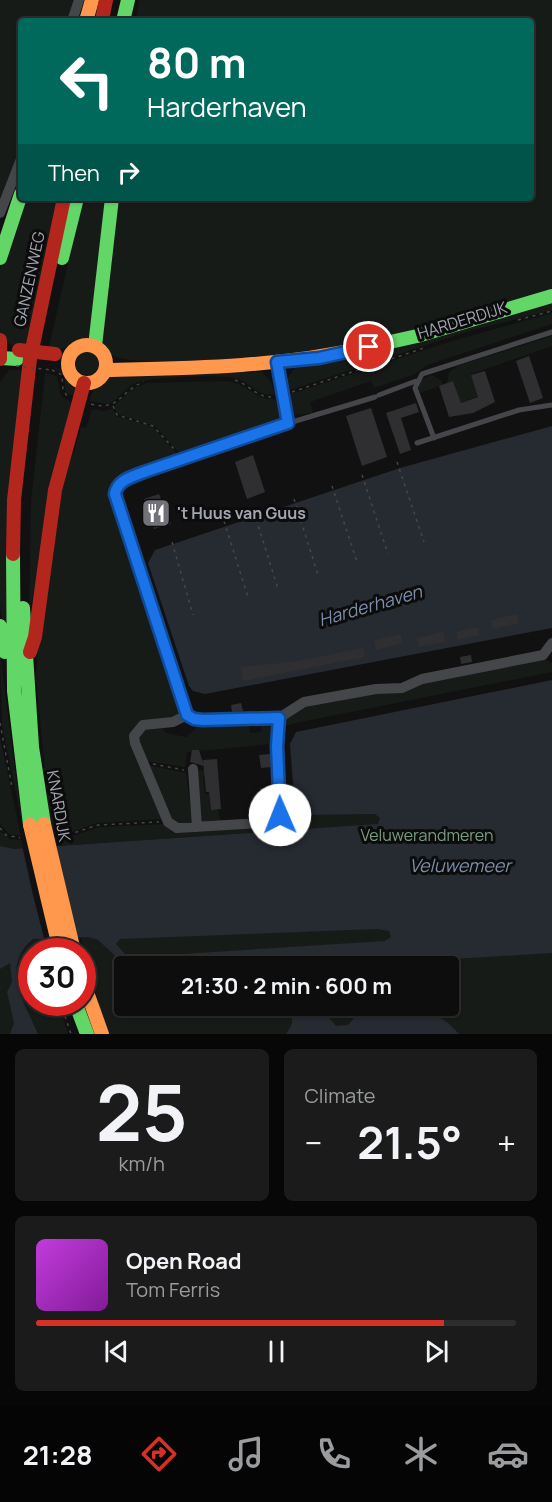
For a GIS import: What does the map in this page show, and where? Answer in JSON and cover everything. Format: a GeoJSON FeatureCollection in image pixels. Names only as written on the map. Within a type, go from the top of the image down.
{"type":"FeatureCollection","features":[{"type":"Feature","properties":{"kind":"main road"},"geometry":{"type":"LineString","coordinates":[[87,18],[92,0]]}},
{"type":"Feature","properties":{"kind":"main road"},"geometry":{"type":"LineString","coordinates":[[102,18],[106,0]]}},
{"type":"Feature","properties":{"kind":"main road"},"geometry":{"type":"LineString","coordinates":[[124,18],[130,0]]}},
{"type":"Feature","properties":{"kind":"main road"},"geometry":{"type":"LineString","coordinates":[[130,0],[133,18]]}},
{"type":"Feature","properties":{"kind":"main road"},"geometry":{"type":"LineString","coordinates":[[0,258],[19,201]]}},
{"type":"Feature","properties":{"kind":"main road","name":"GANZENWEG"},"geometry":{"type":"LineString","coordinates":[[14,691],[12,582],[18,450],[32,349],[63,201]]}},
{"type":"Feature","properties":{"kind":"main road","name":"GANZENWEG"},"geometry":{"type":"LineString","coordinates":[[26,665],[23,594],[29,449],[49,314],[76,201]]}},
{"type":"Feature","properties":{"kind":"main road"},"geometry":{"type":"LineString","coordinates":[[95,346],[112,201]]}},
{"type":"Feature","properties":{"kind":"main road","name":"HARDERDIJK"},"geometry":{"type":"LineString","coordinates":[[106,365],[145,374],[319,358],[398,340],[552,298]]}},
{"type":"Feature","properties":{"kind":"main road"},"geometry":{"type":"LineString","coordinates":[[1,351],[17,358],[59,362],[75,379],[89,382],[100,379],[106,365],[103,352],[95,346],[80,345],[59,362]]}},
{"type":"Feature","properties":{"kind":"main road"},"geometry":{"type":"LineString","coordinates":[[26,665],[35,637],[50,519],[63,456],[89,382]]}},
{"type":"Feature","properties":{"kind":"main road"},"geometry":{"type":"LineString","coordinates":[[0,626],[14,691]]}},
{"type":"Feature","properties":{"kind":"main road","name":"KNARDIJK"},"geometry":{"type":"LineString","coordinates":[[26,665],[33,747],[34,829],[70,938]]}},
{"type":"Feature","properties":{"kind":"main road","name":"KNARDIJK"},"geometry":{"type":"LineString","coordinates":[[14,691],[34,829],[57,938]]}},
{"type":"Feature","properties":{"kind":"main road"},"geometry":{"type":"LineString","coordinates":[[80,1016],[87,1034]]}},
{"type":"Feature","properties":{"kind":"main road"},"geometry":{"type":"LineString","coordinates":[[96,1016],[102,1034]]}},
{"type":"Feature","properties":{"kind":"street"},"geometry":{"type":"LineString","coordinates":[[73,18],[79,0]]}},
{"type":"Feature","properties":{"kind":"street"},"geometry":{"type":"LineString","coordinates":[[0,213],[18,167]]}},
{"type":"Feature","properties":{"kind":"street"},"geometry":{"type":"LineString","coordinates":[[277,362],[281,395],[288,423],[121,482],[116,487],[115,494],[187,715],[203,720],[279,718],[304,702],[376,688],[402,688],[422,679],[548,658],[552,643]]}},
{"type":"Feature","properties":{"kind":"street"},"geometry":{"type":"LineString","coordinates":[[187,715],[173,722],[146,724],[137,729],[134,740],[168,822],[177,828],[271,824],[278,819],[281,812],[277,746],[279,718]]}},
{"type":"Feature","properties":{"kind":"street"},"geometry":{"type":"LineString","coordinates":[[193,771],[196,827]]}},
{"type":"Feature","properties":{"kind":"lane"},"geometry":{"type":"LineString","coordinates":[[288,423],[377,396],[416,381],[422,374],[552,332]]}},
{"type":"Feature","properties":{"kind":"lane"},"geometry":{"type":"LineString","coordinates":[[416,381],[415,388],[434,438]]}},
{"type":"Feature","properties":{"kind":"lane"},"geometry":{"type":"LineString","coordinates":[[417,443],[519,410],[552,405]]}},
{"type":"Feature","properties":{"kind":"path","name":"HARDERDIJK"},"geometry":{"type":"LineString","coordinates":[[508,322],[552,311]]}},
{"type":"Feature","properties":{"kind":"path","name":"HARDERDIJK"},"geometry":{"type":"LineString","coordinates":[[232,380],[244,384],[264,397],[281,395],[429,346]]}},
{"type":"Feature","properties":{"kind":"path"},"geometry":{"type":"LineString","coordinates":[[17,358],[59,362]]}},
{"type":"Feature","properties":{"kind":"path"},"geometry":{"type":"LineString","coordinates":[[145,374],[113,405],[117,415],[153,426],[183,460]]}},
{"type":"Feature","properties":{"kind":"path"},"geometry":{"type":"LineString","coordinates":[[398,462],[424,542]]}},
{"type":"Feature","properties":{"kind":"path"},"geometry":{"type":"LineString","coordinates":[[362,475],[388,554]]}},
{"type":"Feature","properties":{"kind":"path"},"geometry":{"type":"LineString","coordinates":[[332,486],[357,562]]}},
{"type":"Feature","properties":{"kind":"path"},"geometry":{"type":"LineString","coordinates":[[294,499],[318,575]]}},
{"type":"Feature","properties":{"kind":"path"},"geometry":{"type":"LineString","coordinates":[[254,512],[278,589]]}},
{"type":"Feature","properties":{"kind":"path"},"geometry":{"type":"LineString","coordinates":[[224,521],[248,597]]}},
{"type":"Feature","properties":{"kind":"path"},"geometry":{"type":"LineString","coordinates":[[172,542],[193,615]]}},
{"type":"Feature","properties":{"kind":"path"},"geometry":{"type":"LineString","coordinates":[[0,723],[13,790]]}},
{"type":"Feature","properties":{"kind":"path"},"geometry":{"type":"LineString","coordinates":[[143,762],[193,771]]}},
{"type":"Feature","properties":{"kind":"path"},"geometry":{"type":"LineString","coordinates":[[61,837],[98,825],[168,822]]}},
{"type":"Feature","properties":{"kind":"path"},"geometry":{"type":"LineString","coordinates":[[0,828],[12,837],[34,829]]}},
{"type":"Feature","properties":{"kind":"path"},"geometry":{"type":"LineString","coordinates":[[65,1016],[71,1034]]}},
{"type":"Feature","properties":{"kind":"green space"},"geometry":{"type":"Polygon","coordinates":[[[0,0],[75,0],[71,18],[18,18],[18,160],[0,202],[0,0]]]}},
{"type":"Feature","properties":{"kind":"green space"},"geometry":{"type":"Polygon","coordinates":[[[139,0],[552,0],[552,293],[369,340],[276,355],[155,361],[129,360],[113,356],[102,345],[115,201],[534,201],[534,18],[136,18],[139,0]]]}},
{"type":"Feature","properties":{"kind":"green space"},"geometry":{"type":"Polygon","coordinates":[[[21,201],[56,201],[26,348],[11,345],[0,335],[0,269],[21,201]]]}},
{"type":"Feature","properties":{"kind":"green space"},"geometry":{"type":"Polygon","coordinates":[[[82,201],[109,201],[90,340],[48,351],[82,201]]]}},
{"type":"Feature","properties":{"kind":"green space"},"geometry":{"type":"Polygon","coordinates":[[[552,304],[552,310],[469,331],[287,391],[286,381],[295,367],[552,304]]]}},
{"type":"Feature","properties":{"kind":"green space"},"geometry":{"type":"Polygon","coordinates":[[[552,313],[552,324],[427,365],[415,374],[374,388],[371,381],[310,402],[313,413],[295,415],[288,396],[449,342],[552,313]]]}},
{"type":"Feature","properties":{"kind":"green space"},"geometry":{"type":"Polygon","coordinates":[[[552,336],[552,346],[471,374],[478,396],[460,403],[454,382],[447,383],[449,372],[457,366],[552,336]]]}},
{"type":"Feature","properties":{"kind":"green space"},"geometry":{"type":"Polygon","coordinates":[[[87,351],[96,354],[99,363],[96,372],[87,375],[78,372],[75,363],[78,354],[87,351]]]}},
{"type":"Feature","properties":{"kind":"green space"},"geometry":{"type":"Polygon","coordinates":[[[53,367],[62,370],[78,384],[76,397],[66,393],[64,375],[53,367]]]}},
{"type":"Feature","properties":{"kind":"green space"},"geometry":{"type":"Polygon","coordinates":[[[9,370],[22,370],[5,643],[0,605],[0,382],[9,370]]]}},
{"type":"Feature","properties":{"kind":"green space"},"geometry":{"type":"Polygon","coordinates":[[[262,372],[271,382],[275,394],[264,394],[234,378],[182,377],[133,384],[108,404],[89,401],[94,389],[109,376],[262,372]]]}},
{"type":"Feature","properties":{"kind":"green space"},"geometry":{"type":"Polygon","coordinates":[[[45,373],[57,376],[61,396],[74,404],[29,614],[31,502],[45,373]]]}},
{"type":"Feature","properties":{"kind":"green space"},"geometry":{"type":"Polygon","coordinates":[[[431,375],[441,380],[443,385],[419,393],[418,387],[422,379],[431,375]]]}},
{"type":"Feature","properties":{"kind":"green space"},"geometry":{"type":"Polygon","coordinates":[[[234,382],[262,397],[275,399],[283,420],[182,456],[155,426],[117,414],[114,406],[132,389],[147,383],[234,382]]]}},
{"type":"Feature","properties":{"kind":"green space"},"geometry":{"type":"Polygon","coordinates":[[[92,409],[104,411],[113,409],[116,416],[153,427],[180,457],[120,477],[111,490],[183,710],[180,715],[135,728],[162,819],[97,823],[69,833],[51,835],[36,676],[39,638],[58,487],[75,449],[81,427],[86,428],[92,409]]]}},
{"type":"Feature","properties":{"kind":"green space"},"geometry":{"type":"Polygon","coordinates":[[[0,654],[22,822],[2,725],[0,654]]]}},
{"type":"Feature","properties":{"kind":"green space"},"geometry":{"type":"Polygon","coordinates":[[[543,659],[552,663],[552,672],[291,724],[284,727],[282,738],[283,719],[302,706],[543,659]]]}},
{"type":"Feature","properties":{"kind":"green space"},"geometry":{"type":"Polygon","coordinates":[[[274,719],[274,744],[187,752],[185,767],[145,761],[136,736],[138,732],[161,725],[166,733],[186,737],[201,723],[249,724],[250,733],[261,732],[261,725],[256,724],[274,719]]]}},
{"type":"Feature","properties":{"kind":"green space","name":"Veluwemeer"},"geometry":{"type":"Polygon","coordinates":[[[295,736],[552,781],[552,1034],[107,1034],[96,993],[96,938],[18,938],[18,1016],[62,1016],[68,1034],[38,1034],[34,1025],[37,1034],[0,1034],[0,831],[10,839],[21,840],[23,848],[311,933],[295,830],[55,846],[54,839],[73,836],[99,827],[166,824],[228,829],[285,814],[294,815],[290,744],[295,736]]]}},
{"type":"Feature","properties":{"kind":"green space"},"geometry":{"type":"Polygon","coordinates":[[[0,737],[21,836],[9,834],[0,824],[0,737]]]}},
{"type":"Feature","properties":{"kind":"green space"},"geometry":{"type":"Polygon","coordinates":[[[147,765],[186,773],[193,824],[175,825],[147,765]]]}},
{"type":"Feature","properties":{"kind":"green space"},"geometry":{"type":"Polygon","coordinates":[[[211,768],[210,774],[203,776],[205,794],[209,794],[210,809],[218,809],[221,824],[202,826],[196,771],[211,768]]]}},
{"type":"Feature","properties":{"kind":"water","name":"Harderhaven"},"geometry":{"type":"Polygon","coordinates":[[[552,426],[552,628],[205,694],[193,691],[189,686],[148,563],[155,550],[400,468],[552,426]]]}},
{"type":"Feature","properties":{"kind":"water","name":"Veluwemeer"},"geometry":{"type":"Polygon","coordinates":[[[552,680],[552,953],[459,959],[459,956],[150,956],[385,941],[391,937],[389,931],[378,929],[120,939],[116,944],[125,954],[131,956],[115,956],[96,938],[18,938],[16,972],[18,1016],[30,1016],[38,1034],[10,1034],[14,1023],[7,992],[12,982],[10,963],[0,969],[0,846],[14,849],[378,824],[380,818],[375,814],[296,815],[290,744],[296,732],[552,680]]]}},
{"type":"Feature","properties":{"kind":"water"},"geometry":{"type":"Polygon","coordinates":[[[292,1016],[327,1016],[336,1026],[348,1025],[356,1016],[437,1016],[459,1034],[286,1034],[292,1024],[292,1016]]]}},
{"type":"Feature","properties":{"kind":"pier"},"geometry":{"type":"Polygon","coordinates":[[[54,843],[77,938],[44,938],[22,845],[54,843]]]}},
{"type":"Feature","properties":{"kind":"building"},"geometry":{"type":"Polygon","coordinates":[[[529,356],[543,398],[530,403],[516,361],[529,356]]]}},
{"type":"Feature","properties":{"kind":"building"},"geometry":{"type":"Polygon","coordinates":[[[485,371],[495,402],[473,413],[449,417],[439,386],[453,381],[461,403],[478,397],[471,375],[485,371]]]}},
{"type":"Feature","properties":{"kind":"building"},"geometry":{"type":"Polygon","coordinates":[[[416,403],[419,412],[401,418],[411,450],[400,454],[386,413],[416,403]]]}},
{"type":"Feature","properties":{"kind":"building"},"geometry":{"type":"Polygon","coordinates":[[[371,408],[387,457],[362,466],[346,416],[371,408]]]}},
{"type":"Feature","properties":{"kind":"building"},"geometry":{"type":"Polygon","coordinates":[[[253,455],[265,492],[247,499],[235,462],[253,455]]]}},
{"type":"Feature","properties":{"kind":"building"},"geometry":{"type":"Polygon","coordinates":[[[159,494],[171,524],[154,529],[144,499],[159,494]]]}},
{"type":"Feature","properties":{"kind":"building"},"geometry":{"type":"Polygon","coordinates":[[[517,614],[519,623],[493,629],[491,620],[517,614]]]}},
{"type":"Feature","properties":{"kind":"building"},"geometry":{"type":"Polygon","coordinates":[[[477,627],[479,635],[458,640],[456,632],[477,627]]]}},
{"type":"Feature","properties":{"kind":"building"},"geometry":{"type":"Polygon","coordinates":[[[443,632],[445,642],[419,647],[417,638],[443,632]]]}},
{"type":"Feature","properties":{"kind":"building"},"geometry":{"type":"Polygon","coordinates":[[[401,634],[403,643],[376,650],[374,640],[401,634]]]}},
{"type":"Feature","properties":{"kind":"building"},"geometry":{"type":"Polygon","coordinates":[[[363,648],[365,657],[243,681],[241,667],[298,661],[363,648]]]}},
{"type":"Feature","properties":{"kind":"building"},"geometry":{"type":"Polygon","coordinates":[[[471,655],[472,662],[461,664],[460,657],[471,655]]]}},
{"type":"Feature","properties":{"kind":"building"},"geometry":{"type":"Polygon","coordinates":[[[241,703],[243,711],[232,712],[231,705],[241,703]]]}},
{"type":"Feature","properties":{"kind":"building"},"geometry":{"type":"Polygon","coordinates":[[[192,750],[199,750],[204,766],[190,762],[192,750]]]}},
{"type":"Feature","properties":{"kind":"building"},"geometry":{"type":"Polygon","coordinates":[[[270,754],[271,767],[261,768],[259,755],[270,754]]]}},
{"type":"Feature","properties":{"kind":"building"},"geometry":{"type":"Polygon","coordinates":[[[217,759],[221,809],[211,810],[209,792],[206,792],[203,760],[217,759]]]}},
{"type":"Feature","properties":{"kind":"building"},"geometry":{"type":"Polygon","coordinates":[[[260,788],[272,789],[272,797],[268,797],[270,813],[260,814],[260,788]]]}},
{"type":"Feature","properties":{"kind":"traffic: fast"},"geometry":{"type":"LineString","coordinates":[[124,18],[128,0]]}},
{"type":"Feature","properties":{"kind":"traffic: fast"},"geometry":{"type":"LineString","coordinates":[[0,258],[19,201]]}},
{"type":"Feature","properties":{"kind":"traffic: fast"},"geometry":{"type":"LineString","coordinates":[[62,258],[76,201]]}},
{"type":"Feature","properties":{"kind":"traffic: fast"},"geometry":{"type":"LineString","coordinates":[[95,346],[112,201]]}},
{"type":"Feature","properties":{"kind":"traffic: fast"},"geometry":{"type":"LineString","coordinates":[[363,348],[417,336],[552,296]]}},
{"type":"Feature","properties":{"kind":"traffic: fast"},"geometry":{"type":"LineString","coordinates":[[1,358],[17,359]]}},
{"type":"Feature","properties":{"kind":"traffic: fast"},"geometry":{"type":"LineString","coordinates":[[13,554],[14,691],[30,825]]}},
{"type":"Feature","properties":{"kind":"traffic: fast"},"geometry":{"type":"LineString","coordinates":[[23,608],[32,747],[44,824]]}},
{"type":"Feature","properties":{"kind":"traffic: fast"},"geometry":{"type":"LineString","coordinates":[[0,626],[5,652]]}},
{"type":"Feature","properties":{"kind":"traffic: fast"},"geometry":{"type":"LineString","coordinates":[[80,1016],[87,1034]]}},
{"type":"Feature","properties":{"kind":"traffic: slow"},"geometry":{"type":"LineString","coordinates":[[87,18],[92,0]]}},
{"type":"Feature","properties":{"kind":"traffic: slow"},"geometry":{"type":"LineString","coordinates":[[87,345],[101,350],[106,364],[101,378],[87,383],[73,378],[68,364],[73,350],[87,345]]}},
{"type":"Feature","properties":{"kind":"traffic: slow"},"geometry":{"type":"LineString","coordinates":[[106,370],[267,363],[363,348]]}},
{"type":"Feature","properties":{"kind":"traffic: slow"},"geometry":{"type":"LineString","coordinates":[[44,824],[71,938]]}},
{"type":"Feature","properties":{"kind":"traffic: slow"},"geometry":{"type":"LineString","coordinates":[[30,825],[57,938]]}},
{"type":"Feature","properties":{"kind":"traffic: slow"},"geometry":{"type":"LineString","coordinates":[[96,1016],[102,1034]]}},
{"type":"Feature","properties":{"kind":"traffic: jam"},"geometry":{"type":"LineString","coordinates":[[102,18],[106,0]]}},
{"type":"Feature","properties":{"kind":"traffic: jam"},"geometry":{"type":"LineString","coordinates":[[13,554],[14,500],[30,359],[63,201]]}},
{"type":"Feature","properties":{"kind":"traffic: jam"},"geometry":{"type":"LineString","coordinates":[[0,340],[0,359]]}},
{"type":"Feature","properties":{"kind":"traffic: jam"},"geometry":{"type":"LineString","coordinates":[[19,350],[55,354]]}},
{"type":"Feature","properties":{"kind":"traffic: jam"},"geometry":{"type":"LineString","coordinates":[[30,652],[35,637],[55,490],[84,383]]}},
{"type":"Feature","properties":{"kind":"place","name":"'t Huus van Guus"},"geometry":{"type":"Point","coordinates":[156,513]}},
{"type":"Feature","properties":{"kind":"route"},"geometry":{"type":"LineString","coordinates":[[280,815],[277,746],[279,718],[203,720],[187,715],[115,494],[116,487],[121,482],[144,472],[288,423],[281,395],[277,362],[319,358],[369,347]]}},
{"type":"Feature","properties":{"kind":"park label","name":"Veluwerandmeren"},"geometry":{"type":"Point","coordinates":[427,835]}}]}
